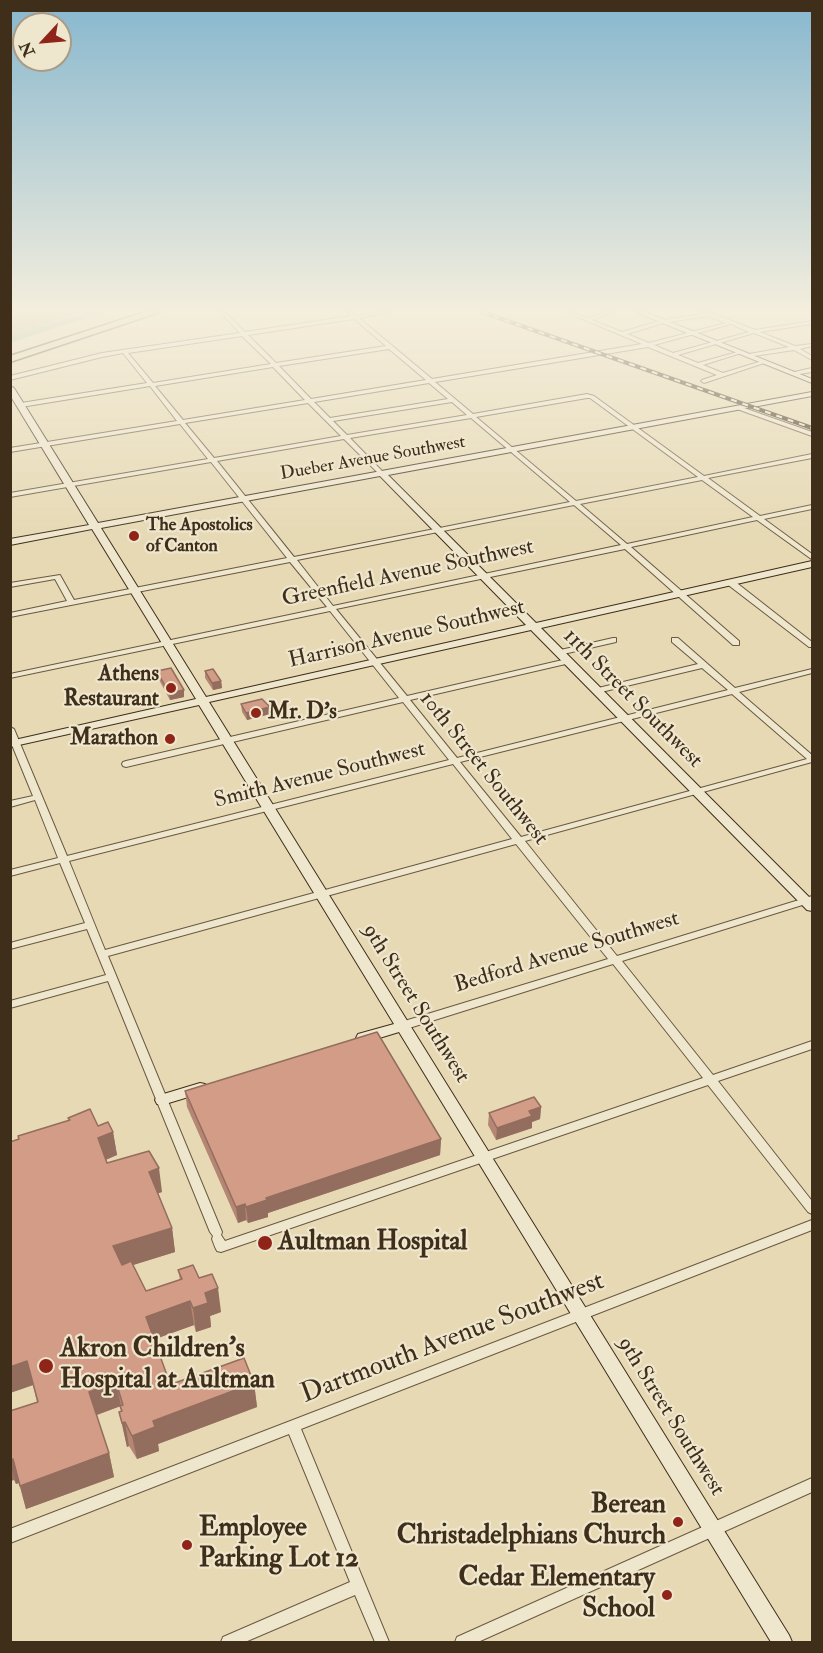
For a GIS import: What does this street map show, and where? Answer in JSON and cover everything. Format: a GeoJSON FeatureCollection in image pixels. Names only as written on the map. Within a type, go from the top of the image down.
{"type":"FeatureCollection","features":[{"type":"Feature","properties":{"kind":"street","name":"9th Street Southwest"},"geometry":{"type":"LineString","coordinates":[[11,389],[782,1642]]}},
{"type":"Feature","properties":{"kind":"street"},"geometry":{"type":"LineString","coordinates":[[21,405],[124,389]]}},
{"type":"Feature","properties":{"kind":"street","name":"10th Street Southwest"},"geometry":{"type":"LineString","coordinates":[[154,389],[711,1079],[813,1209]]}},
{"type":"Feature","properties":{"kind":"street","name":"11th Street Southwest"},"geometry":{"type":"LineString","coordinates":[[298,389],[810,903]]}},
{"type":"Feature","properties":{"kind":"street"},"geometry":{"type":"LineString","coordinates":[[10,450],[378,389]]}},
{"type":"Feature","properties":{"kind":"street"},"geometry":{"type":"LineString","coordinates":[[439,389],[626,546],[736,643]]}},
{"type":"Feature","properties":{"kind":"street","name":"Dueber Avenue Southwest"},"geometry":{"type":"LineString","coordinates":[[10,542],[813,394]]}},
{"type":"Feature","properties":{"kind":"street"},"geometry":{"type":"LineString","coordinates":[[10,495],[587,396],[592,397],[813,557]]}},
{"type":"Feature","properties":{"kind":"street"},"geometry":{"type":"LineString","coordinates":[[329,420],[452,400]]}},
{"type":"Feature","properties":{"kind":"street"},"geometry":{"type":"LineString","coordinates":[[739,408],[813,434]]}},
{"type":"Feature","properties":{"kind":"street"},"geometry":{"type":"LineString","coordinates":[[10,615],[813,456]]}},
{"type":"Feature","properties":{"kind":"street","name":"Greenfield Avenue Southwest"},"geometry":{"type":"LineString","coordinates":[[10,676],[813,507]]}},
{"type":"Feature","properties":{"kind":"street","name":"Harrison Avenue Southwest"},"geometry":{"type":"LineString","coordinates":[[13,744],[813,564]]}},
{"type":"Feature","properties":{"kind":"street"},"geometry":{"type":"LineString","coordinates":[[10,585],[54,577],[59,579],[72,603]]}},
{"type":"Feature","properties":{"kind":"street"},"geometry":{"type":"LineString","coordinates":[[730,582],[813,645]]}},
{"type":"Feature","properties":{"kind":"street"},"geometry":{"type":"LineString","coordinates":[[126,764],[405,699],[563,657],[613,640]]}},
{"type":"Feature","properties":{"kind":"street"},"geometry":{"type":"LineString","coordinates":[[675,640],[813,760]]}},
{"type":"Feature","properties":{"kind":"street"},"geometry":{"type":"LineString","coordinates":[[597,691],[704,665]]}},
{"type":"Feature","properties":{"kind":"street","name":"Smith Avenue Southwest"},"geometry":{"type":"LineString","coordinates":[[10,873],[813,671]]}},
{"type":"Feature","properties":{"kind":"street"},"geometry":{"type":"LineString","coordinates":[[10,729],[13,744],[64,859],[218,1239],[483,1157],[813,1044]]}},
{"type":"Feature","properties":{"kind":"street"},"geometry":{"type":"LineString","coordinates":[[102,954],[813,760]]}},
{"type":"Feature","properties":{"kind":"street"},"geometry":{"type":"LineString","coordinates":[[10,804],[38,797]]}},
{"type":"Feature","properties":{"kind":"street","name":"Bedford Avenue Southwest"},"geometry":{"type":"LineString","coordinates":[[344,1044],[615,960],[810,903]]}},
{"type":"Feature","properties":{"kind":"street"},"geometry":{"type":"LineString","coordinates":[[10,946],[90,925]]}},
{"type":"Feature","properties":{"kind":"street"},"geometry":{"type":"LineString","coordinates":[[10,1005],[112,976]]}},
{"type":"Feature","properties":{"kind":"street"},"geometry":{"type":"LineString","coordinates":[[162,1100],[214,1084]]}},
{"type":"Feature","properties":{"kind":"street","name":"Dartmouth Avenue Southwest"},"geometry":{"type":"LineString","coordinates":[[10,1536],[813,1226]]}},
{"type":"Feature","properties":{"kind":"street"},"geometry":{"type":"LineString","coordinates":[[292,1427],[382,1642]]}},
{"type":"Feature","properties":{"kind":"street"},"geometry":{"type":"LineString","coordinates":[[462,1642],[813,1485]]}},
{"type":"Feature","properties":{"kind":"street"},"geometry":{"type":"LineString","coordinates":[[228,1642],[358,1586]]}},
{"type":"Feature","properties":{"kind":"building"},"geometry":{"type":"Polygon","coordinates":[[[171,668],[184,690],[169,693],[157,671],[171,668]]]}},
{"type":"Feature","properties":{"kind":"building"},"geometry":{"type":"Polygon","coordinates":[[[213,669],[221,681],[212,683],[205,671],[213,669]]]}},
{"type":"Feature","properties":{"kind":"building"},"geometry":{"type":"Polygon","coordinates":[[[262,699],[270,707],[246,713],[241,704],[262,699]]]}},
{"type":"Feature","properties":{"kind":"building"},"geometry":{"type":"Polygon","coordinates":[[[377,1032],[441,1139],[266,1198],[267,1200],[246,1207],[245,1204],[236,1207],[185,1091],[377,1032]]]}},
{"type":"Feature","properties":{"kind":"building"},"geometry":{"type":"Polygon","coordinates":[[[534,1097],[541,1107],[529,1111],[532,1116],[497,1128],[489,1113],[534,1097]]]}},
{"type":"Feature","properties":{"kind":"building"},"geometry":{"type":"Polygon","coordinates":[[[90,1109],[98,1126],[108,1122],[113,1132],[98,1138],[107,1163],[149,1151],[159,1168],[149,1172],[172,1228],[113,1246],[122,1265],[131,1261],[146,1291],[182,1279],[178,1270],[193,1265],[199,1278],[212,1274],[218,1288],[205,1293],[208,1303],[193,1308],[190,1301],[146,1317],[168,1378],[172,1384],[244,1358],[254,1383],[153,1421],[155,1427],[132,1436],[125,1422],[122,1423],[119,1412],[122,1411],[120,1406],[123,1405],[116,1382],[89,1392],[109,1453],[20,1486],[13,1459],[10,1460],[10,1411],[38,1402],[27,1361],[10,1367],[10,1142],[19,1139],[18,1136],[70,1120],[68,1118],[90,1109]]]}},
{"type":"Feature","properties":{"kind":"railway"},"geometry":{"type":"LineString","coordinates":[[701,389],[812,428]]}},
{"type":"Feature","properties":{"kind":"place","name":"The Apostolics of Canton"},"geometry":{"type":"Point","coordinates":[134,536]}},
{"type":"Feature","properties":{"kind":"place","name":"Athens Restaurant"},"geometry":{"type":"Point","coordinates":[171,688]}},
{"type":"Feature","properties":{"kind":"place","name":"Mr. D's"},"geometry":{"type":"Point","coordinates":[256,713]}},
{"type":"Feature","properties":{"kind":"place","name":"Marathon"},"geometry":{"type":"Point","coordinates":[170,739]}},
{"type":"Feature","properties":{"kind":"place","name":"Aultman Hospital"},"geometry":{"type":"Point","coordinates":[265,1243]}},
{"type":"Feature","properties":{"kind":"place","name":"Akron Children's Hospital at Aultman"},"geometry":{"type":"Point","coordinates":[46,1366]}},
{"type":"Feature","properties":{"kind":"place","name":"Berean Christadelphians Church"},"geometry":{"type":"Point","coordinates":[678,1522]}},
{"type":"Feature","properties":{"kind":"place","name":"Employee Parking Lot 12"},"geometry":{"type":"Point","coordinates":[187,1545]}},
{"type":"Feature","properties":{"kind":"place","name":"Cedar Elementary School"},"geometry":{"type":"Point","coordinates":[667,1595]}}]}
